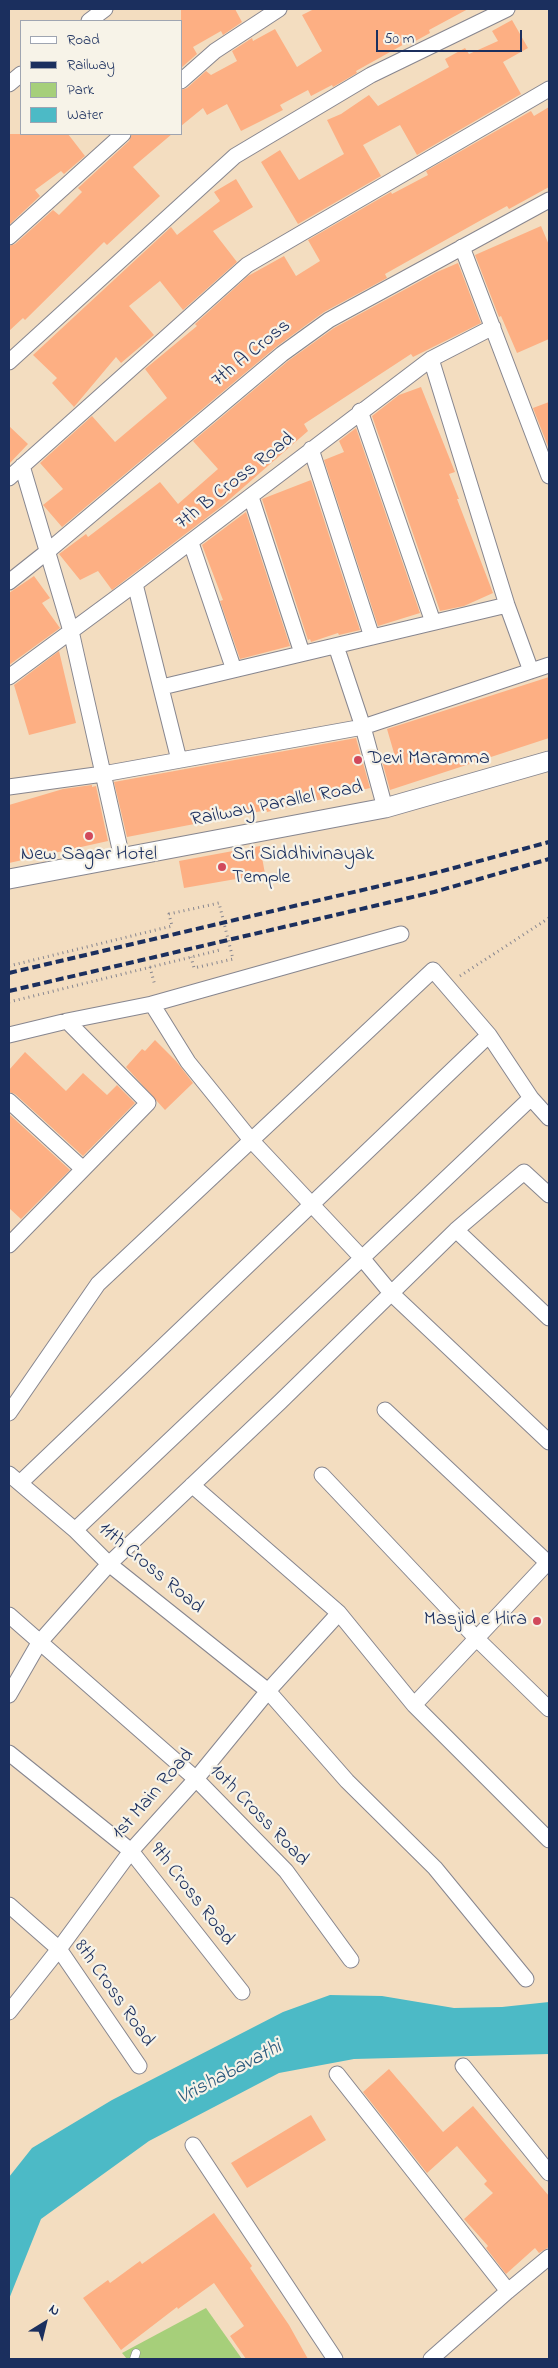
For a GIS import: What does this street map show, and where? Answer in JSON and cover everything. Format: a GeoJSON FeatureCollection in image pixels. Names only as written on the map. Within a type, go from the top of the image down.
{"type":"FeatureCollection","features":[{"type":"Feature","properties":{"kind":"street"},"geometry":{"type":"LineString","coordinates":[[90,20],[105,9]]}},
{"type":"Feature","properties":{"kind":"street"},"geometry":{"type":"LineString","coordinates":[[182,80],[214,51],[279,9]]}},
{"type":"Feature","properties":{"kind":"street"},"geometry":{"type":"LineString","coordinates":[[9,362],[235,156],[371,75],[507,9]]}},
{"type":"Feature","properties":{"kind":"street"},"geometry":{"type":"LineString","coordinates":[[9,84],[20,75]]}},
{"type":"Feature","properties":{"kind":"street"},"geometry":{"type":"LineString","coordinates":[[9,478],[247,264],[549,89]]}},
{"type":"Feature","properties":{"kind":"street"},"geometry":{"type":"LineString","coordinates":[[9,237],[122,135]]}},
{"type":"Feature","properties":{"kind":"street","name":"7th A Cross"},"geometry":{"type":"LineString","coordinates":[[9,582],[282,354],[329,320],[462,247],[549,203]]}},
{"type":"Feature","properties":{"kind":"street"},"geometry":{"type":"LineString","coordinates":[[462,247],[549,476]]}},
{"type":"Feature","properties":{"kind":"street","name":"7th B Cross Road"},"geometry":{"type":"LineString","coordinates":[[9,677],[251,497],[360,411],[431,359],[493,327]]}},
{"type":"Feature","properties":{"kind":"street"},"geometry":{"type":"LineString","coordinates":[[431,359],[507,605],[531,671]]}},
{"type":"Feature","properties":{"kind":"street"},"geometry":{"type":"LineString","coordinates":[[360,411],[433,622]]}},
{"type":"Feature","properties":{"kind":"street"},"geometry":{"type":"LineString","coordinates":[[311,449],[372,637]]}},
{"type":"Feature","properties":{"kind":"street"},"geometry":{"type":"LineString","coordinates":[[22,466],[71,631],[122,858]]}},
{"type":"Feature","properties":{"kind":"street"},"geometry":{"type":"LineString","coordinates":[[251,497],[302,654]]}},
{"type":"Feature","properties":{"kind":"street"},"geometry":{"type":"LineString","coordinates":[[191,542],[234,670]]}},
{"type":"Feature","properties":{"kind":"street"},"geometry":{"type":"LineString","coordinates":[[135,584],[179,760]]}},
{"type":"Feature","properties":{"kind":"street"},"geometry":{"type":"LineString","coordinates":[[162,687],[507,605]]}},
{"type":"Feature","properties":{"kind":"street"},"geometry":{"type":"LineString","coordinates":[[336,646],[363,727],[385,808]]}},
{"type":"Feature","properties":{"kind":"street"},"geometry":{"type":"LineString","coordinates":[[9,787],[103,774],[363,727],[549,665]]}},
{"type":"Feature","properties":{"kind":"street","name":"Railway Parallel Road"},"geometry":{"type":"LineString","coordinates":[[9,879],[385,808],[549,762]]}},
{"type":"Feature","properties":{"kind":"street"},"geometry":{"type":"LineString","coordinates":[[9,1035],[152,1004],[401,934]]}},
{"type":"Feature","properties":{"kind":"street"},"geometry":{"type":"LineString","coordinates":[[9,1413],[98,1284],[433,970],[489,1035],[531,1098],[548,1115]]}},
{"type":"Feature","properties":{"kind":"street"},"geometry":{"type":"LineString","coordinates":[[152,1004],[188,1062],[251,1140],[310,1206],[362,1258],[391,1293],[549,1442]]}},
{"type":"Feature","properties":{"kind":"street"},"geometry":{"type":"LineString","coordinates":[[11,1238],[148,1103],[67,1021]]}},
{"type":"Feature","properties":{"kind":"street"},"geometry":{"type":"LineString","coordinates":[[14,1479],[310,1206],[489,1035]]}},
{"type":"Feature","properties":{"kind":"street"},"geometry":{"type":"LineString","coordinates":[[75,1530],[531,1098]]}},
{"type":"Feature","properties":{"kind":"street"},"geometry":{"type":"LineString","coordinates":[[9,1101],[83,1169]]}},
{"type":"Feature","properties":{"kind":"street"},"geometry":{"type":"LineString","coordinates":[[9,1695],[39,1643],[109,1564],[456,1230],[524,1172],[549,1195]]}},
{"type":"Feature","properties":{"kind":"street"},"geometry":{"type":"LineString","coordinates":[[456,1230],[549,1318]]}},
{"type":"Feature","properties":{"kind":"street"},"geometry":{"type":"LineString","coordinates":[[385,1410],[549,1562],[414,1704]]}},
{"type":"Feature","properties":{"kind":"street"},"geometry":{"type":"LineString","coordinates":[[322,1474],[476,1639],[549,1709]]}},
{"type":"Feature","properties":{"kind":"street","name":"11th Cross Road"},"geometry":{"type":"LineString","coordinates":[[14,1479],[75,1530],[109,1564],[268,1692],[347,1781],[435,1868],[526,1979]]}},
{"type":"Feature","properties":{"kind":"street"},"geometry":{"type":"LineString","coordinates":[[192,1485],[339,1613],[414,1704],[549,1840]]}},
{"type":"Feature","properties":{"kind":"street","name":"1st Main Road"},"geometry":{"type":"LineString","coordinates":[[9,2012],[59,1949],[131,1851],[196,1779],[268,1692],[339,1613]]}},
{"type":"Feature","properties":{"kind":"street","name":"10th Cross Road"},"geometry":{"type":"LineString","coordinates":[[9,1615],[196,1779],[286,1871],[351,1960]]}},
{"type":"Feature","properties":{"kind":"street","name":"9th Cross Road"},"geometry":{"type":"LineString","coordinates":[[9,1754],[131,1851],[242,1992]]}},
{"type":"Feature","properties":{"kind":"street","name":"8th Cross Road"},"geometry":{"type":"LineString","coordinates":[[9,1905],[59,1949],[139,2066]]}},
{"type":"Feature","properties":{"kind":"street"},"geometry":{"type":"LineString","coordinates":[[463,2066],[549,2174]]}},
{"type":"Feature","properties":{"kind":"street"},"geometry":{"type":"LineString","coordinates":[[337,2074],[508,2291]]}},
{"type":"Feature","properties":{"kind":"street"},"geometry":{"type":"LineString","coordinates":[[193,2145],[335,2359]]}},
{"type":"Feature","properties":{"kind":"street"},"geometry":{"type":"LineString","coordinates":[[431,2359],[549,2257]]}},
{"type":"Feature","properties":{"kind":"path"},"geometry":{"type":"LineString","coordinates":[[9,966],[172,926],[169,914],[219,903],[233,959],[194,968],[191,957]]}},
{"type":"Feature","properties":{"kind":"path"},"geometry":{"type":"LineString","coordinates":[[445,986],[549,918]]}},
{"type":"Feature","properties":{"kind":"path"},"geometry":{"type":"LineString","coordinates":[[9,1002],[220,950]]}},
{"type":"Feature","properties":{"kind":"green space"},"geometry":{"type":"Polygon","coordinates":[[[206,2308],[242,2359],[127,2359],[122,2353],[206,2308]]]}},
{"type":"Feature","properties":{"kind":"water","name":"Vrishabavathi"},"geometry":{"type":"Polygon","coordinates":[[[330,1995],[382,1996],[454,2008],[502,2007],[549,2002],[549,2054],[354,2059],[279,2073],[149,2141],[41,2219],[9,2299],[9,2177],[32,2148],[112,2100],[283,2012],[330,1995]]]}},
{"type":"Feature","properties":{"kind":"building"},"geometry":{"type":"Polygon","coordinates":[[[181,9],[235,9],[242,22],[223,35],[221,31],[193,47],[197,54],[182,67],[181,9]]]}},
{"type":"Feature","properties":{"kind":"building"},"geometry":{"type":"Polygon","coordinates":[[[314,9],[468,9],[429,30],[430,33],[410,44],[408,42],[356,71],[357,73],[333,87],[332,85],[311,96],[308,90],[280,105],[283,110],[241,131],[227,104],[207,115],[203,108],[182,125],[182,90],[187,88],[206,71],[211,75],[237,61],[232,51],[252,38],[253,41],[275,29],[297,67],[322,51],[302,15],[314,9]]]}},
{"type":"Feature","properties":{"kind":"building"},"geometry":{"type":"Polygon","coordinates":[[[512,20],[528,48],[503,62],[521,94],[417,155],[400,125],[363,145],[381,176],[298,224],[261,162],[280,150],[299,180],[344,154],[327,120],[341,114],[369,95],[378,106],[449,67],[445,59],[465,48],[469,54],[498,41],[492,31],[512,20]]]}},
{"type":"Feature","properties":{"kind":"building"},"geometry":{"type":"Polygon","coordinates":[[[549,107],[549,187],[509,209],[507,206],[483,219],[385,274],[387,278],[324,312],[276,347],[62,527],[43,505],[63,489],[40,463],[92,416],[115,442],[167,398],[145,369],[197,326],[195,324],[248,276],[284,256],[296,276],[320,261],[308,240],[391,192],[392,194],[428,175],[426,171],[531,111],[534,116],[549,107]]]}},
{"type":"Feature","properties":{"kind":"building"},"geometry":{"type":"Polygon","coordinates":[[[9,134],[69,135],[85,156],[64,174],[61,171],[35,190],[40,196],[9,225],[9,134]]]}},
{"type":"Feature","properties":{"kind":"building"},"geometry":{"type":"Polygon","coordinates":[[[132,135],[171,135],[133,167],[160,196],[107,245],[104,242],[25,320],[23,318],[9,331],[9,246],[15,244],[53,210],[59,215],[82,192],[78,188],[129,141],[132,135]]]}},
{"type":"Feature","properties":{"kind":"building"},"geometry":{"type":"Polygon","coordinates":[[[236,179],[253,207],[213,231],[237,262],[183,310],[160,281],[129,306],[154,335],[121,363],[116,357],[74,407],[52,383],[57,378],[33,355],[171,227],[177,235],[220,201],[214,192],[236,179]]]}},
{"type":"Feature","properties":{"kind":"building"},"geometry":{"type":"Polygon","coordinates":[[[541,226],[549,245],[549,339],[517,353],[501,316],[499,317],[475,255],[541,226]]]}},
{"type":"Feature","properties":{"kind":"building"},"geometry":{"type":"Polygon","coordinates":[[[458,263],[481,323],[413,357],[411,354],[304,424],[308,431],[222,506],[112,590],[98,571],[80,580],[59,554],[86,534],[88,537],[160,482],[178,504],[218,469],[193,441],[288,361],[334,328],[437,272],[458,263]]]}},
{"type":"Feature","properties":{"kind":"building"},"geometry":{"type":"Polygon","coordinates":[[[421,387],[455,472],[449,474],[493,593],[464,606],[440,611],[372,416],[399,395],[421,387]]]}},
{"type":"Feature","properties":{"kind":"building"},"geometry":{"type":"Polygon","coordinates":[[[549,402],[549,449],[533,408],[549,402]]]}},
{"type":"Feature","properties":{"kind":"building"},"geometry":{"type":"Polygon","coordinates":[[[9,426],[28,444],[9,464],[9,426]]]}},
{"type":"Feature","properties":{"kind":"building"},"geometry":{"type":"Polygon","coordinates":[[[356,428],[420,613],[378,626],[324,460],[344,452],[339,441],[356,428]]]}},
{"type":"Feature","properties":{"kind":"building"},"geometry":{"type":"Polygon","coordinates":[[[311,480],[360,630],[339,635],[338,633],[311,642],[310,639],[308,640],[262,499],[311,480]]]}},
{"type":"Feature","properties":{"kind":"building"},"geometry":{"type":"Polygon","coordinates":[[[246,512],[290,646],[240,659],[220,601],[223,600],[202,545],[246,512]]]}},
{"type":"Feature","properties":{"kind":"building"},"geometry":{"type":"Polygon","coordinates":[[[34,576],[50,598],[42,603],[60,628],[9,665],[9,593],[34,576]]]}},
{"type":"Feature","properties":{"kind":"building"},"geometry":{"type":"Polygon","coordinates":[[[59,651],[76,723],[29,735],[14,685],[59,651]]]}},
{"type":"Feature","properties":{"kind":"building"},"geometry":{"type":"Polygon","coordinates":[[[549,677],[549,738],[390,790],[381,757],[394,753],[387,729],[549,677]]]}},
{"type":"Feature","properties":{"kind":"building"},"geometry":{"type":"Polygon","coordinates":[[[356,738],[370,788],[267,812],[267,810],[127,837],[114,782],[356,738]]]}},
{"type":"Feature","properties":{"kind":"building"},"geometry":{"type":"Polygon","coordinates":[[[92,785],[92,787],[96,786],[108,841],[9,863],[9,805],[63,789],[92,785]]]}},
{"type":"Feature","properties":{"kind":"building","name":"Sri Siddhivinayak Temple"},"geometry":{"type":"Polygon","coordinates":[[[260,846],[265,874],[184,888],[179,861],[260,846]]]}},
{"type":"Feature","properties":{"kind":"building"},"geometry":{"type":"Polygon","coordinates":[[[155,1040],[176,1061],[193,1083],[165,1110],[126,1067],[142,1049],[145,1051],[155,1040]]]}},
{"type":"Feature","properties":{"kind":"building"},"geometry":{"type":"Polygon","coordinates":[[[25,1052],[66,1091],[83,1073],[107,1095],[117,1085],[135,1103],[83,1156],[15,1094],[9,1092],[9,1070],[25,1052]]]}},
{"type":"Feature","properties":{"kind":"building"},"geometry":{"type":"Polygon","coordinates":[[[9,1114],[70,1170],[21,1219],[9,1208],[9,1114]]]}},
{"type":"Feature","properties":{"kind":"building"},"geometry":{"type":"Polygon","coordinates":[[[389,2069],[443,2132],[473,2106],[549,2196],[549,2247],[539,2253],[535,2248],[506,2274],[486,2248],[488,2246],[464,2219],[493,2193],[484,2184],[487,2181],[457,2146],[427,2173],[363,2092],[389,2069]]]}},
{"type":"Feature","properties":{"kind":"building"},"geometry":{"type":"Polygon","coordinates":[[[311,2115],[326,2140],[247,2188],[231,2163],[311,2115]]]}},
{"type":"Feature","properties":{"kind":"building"},"geometry":{"type":"Polygon","coordinates":[[[214,2213],[252,2266],[250,2268],[289,2325],[308,2359],[246,2359],[230,2336],[244,2326],[214,2283],[178,2309],[177,2307],[121,2350],[83,2298],[108,2280],[110,2283],[140,2261],[142,2264],[214,2213]]]}},
{"type":"Feature","properties":{"kind":"railway"},"geometry":{"type":"LineString","coordinates":[[9,973],[439,872],[549,842]]}},
{"type":"Feature","properties":{"kind":"railway"},"geometry":{"type":"LineString","coordinates":[[9,991],[434,892],[549,859]]}},
{"type":"Feature","properties":{"kind":"place","name":"Devi Maramma"},"geometry":{"type":"Point","coordinates":[358,760]}},
{"type":"Feature","properties":{"kind":"place","name":"New Sagar Hotel"},"geometry":{"type":"Point","coordinates":[89,836]}},
{"type":"Feature","properties":{"kind":"place","name":"Sri Siddhivinayak Temple"},"geometry":{"type":"Point","coordinates":[222,867]}},
{"type":"Feature","properties":{"kind":"place","name":"Masjid e Hira"},"geometry":{"type":"Point","coordinates":[537,1621]}}]}
